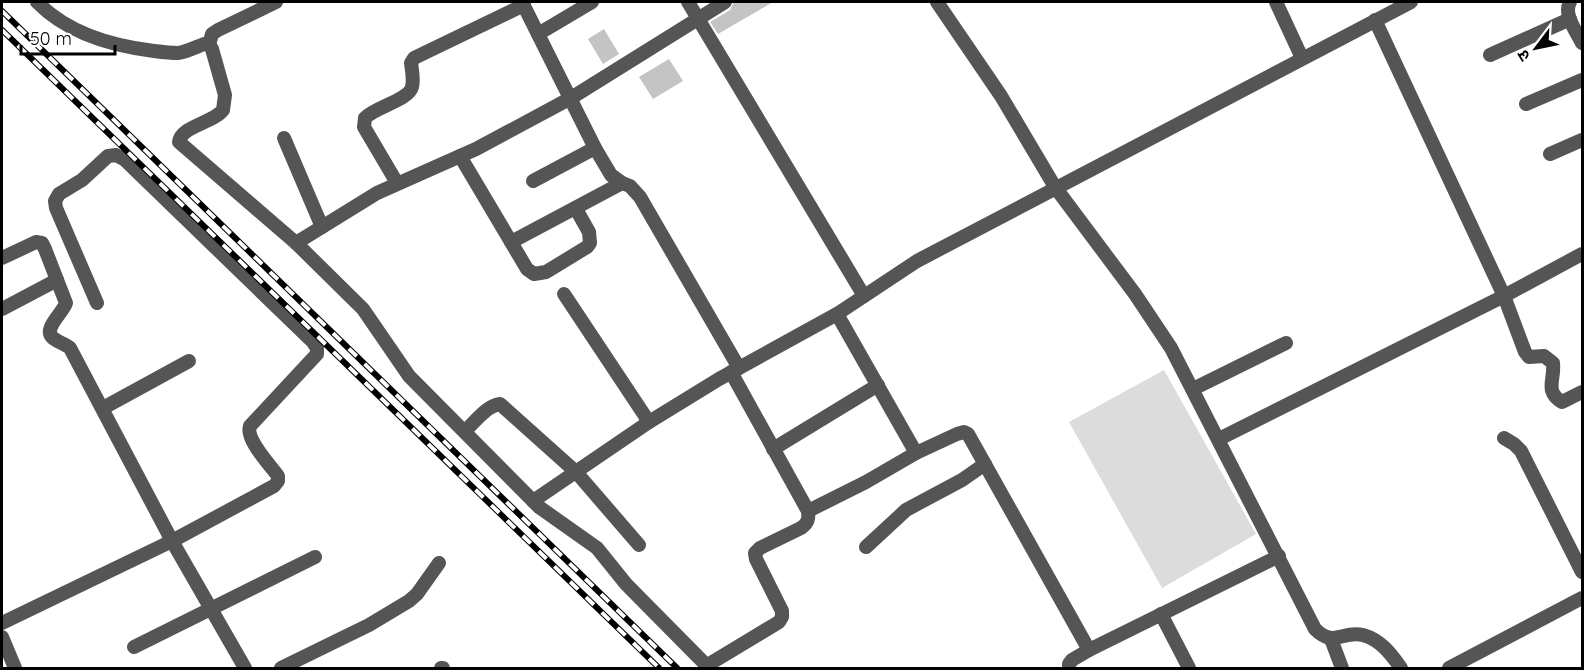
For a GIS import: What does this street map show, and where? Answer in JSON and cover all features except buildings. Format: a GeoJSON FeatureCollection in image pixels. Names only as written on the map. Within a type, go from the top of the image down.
{"type":"FeatureCollection","features":[{"type":"Feature","properties":{"kind":"street"},"geometry":{"type":"LineString","coordinates":[[36,2],[74,30],[134,49],[176,53],[204,44],[209,45]]}},
{"type":"Feature","properties":{"kind":"street"},"geometry":{"type":"LineString","coordinates":[[276,2],[212,34],[209,45],[225,95],[223,110],[213,118],[184,132],[179,142],[296,243],[363,309],[402,368],[533,501],[590,542],[626,584],[708,667],[779,622],[782,611],[756,560],[756,553],[760,548],[807,524],[808,511],[773,448],[735,370],[640,197],[630,186],[611,175],[595,148],[523,3],[414,58],[411,63],[412,91],[364,118],[364,127],[397,183]]}},
{"type":"Feature","properties":{"kind":"street"},"geometry":{"type":"LineString","coordinates":[[538,34],[592,2]]}},
{"type":"Feature","properties":{"kind":"street"},"geometry":{"type":"LineString","coordinates":[[688,2],[864,296]]}},
{"type":"Feature","properties":{"kind":"street"},"geometry":{"type":"LineString","coordinates":[[296,243],[377,193],[492,141],[571,98],[725,2]]}},
{"type":"Feature","properties":{"kind":"street"},"geometry":{"type":"LineString","coordinates":[[937,2],[1001,96],[1055,188],[1135,294],[1171,348],[1315,629],[1323,637],[1331,639],[1352,634],[1363,635],[1389,651],[1401,669]]}},
{"type":"Feature","properties":{"kind":"street"},"geometry":{"type":"LineString","coordinates":[[1276,2],[1302,58]]}},
{"type":"Feature","properties":{"kind":"street"},"geometry":{"type":"LineString","coordinates":[[533,501],[649,422],[735,370],[837,314],[917,261],[1411,2]]}},
{"type":"Feature","properties":{"kind":"street"},"geometry":{"type":"LineString","coordinates":[[1570,2],[1568,6],[1570,19],[1582,43]]}},
{"type":"Feature","properties":{"kind":"street"},"geometry":{"type":"LineString","coordinates":[[1490,55],[1570,19]]}},
{"type":"Feature","properties":{"kind":"street"},"geometry":{"type":"LineString","coordinates":[[1375,20],[1504,296],[1525,352],[1529,357],[1544,356],[1552,363],[1551,392],[1554,397],[1562,402],[1582,392]]}},
{"type":"Feature","properties":{"kind":"street"},"geometry":{"type":"LineString","coordinates":[[1526,104],[1582,80]]}},
{"type":"Feature","properties":{"kind":"street"},"geometry":{"type":"LineString","coordinates":[[284,138],[322,227]]}},
{"type":"Feature","properties":{"kind":"street"},"geometry":{"type":"LineString","coordinates":[[1550,154],[1582,140]]}},
{"type":"Feature","properties":{"kind":"street"},"geometry":{"type":"LineString","coordinates":[[532,181],[595,148]]}},
{"type":"Feature","properties":{"kind":"street"},"geometry":{"type":"LineString","coordinates":[[2,623],[172,541],[274,486],[278,481],[278,476],[248,431],[250,426],[315,358],[317,348],[313,342],[125,160],[116,155],[108,156],[82,180],[59,194],[55,201],[97,303]]}},
{"type":"Feature","properties":{"kind":"street"},"geometry":{"type":"LineString","coordinates":[[460,156],[527,269],[534,274],[546,272],[590,243],[589,232],[576,209]]}},
{"type":"Feature","properties":{"kind":"street"},"geometry":{"type":"LineString","coordinates":[[511,242],[622,183]]}},
{"type":"Feature","properties":{"kind":"street"},"geometry":{"type":"LineString","coordinates":[[2,258],[29,244],[42,243],[66,303],[50,327],[50,332],[53,338],[70,348],[172,541],[245,669]]}},
{"type":"Feature","properties":{"kind":"street"},"geometry":{"type":"LineString","coordinates":[[1219,440],[1582,257]]}},
{"type":"Feature","properties":{"kind":"street"},"geometry":{"type":"LineString","coordinates":[[2,309],[57,280]]}},
{"type":"Feature","properties":{"kind":"street"},"geometry":{"type":"LineString","coordinates":[[564,294],[649,422]]}},
{"type":"Feature","properties":{"kind":"street"},"geometry":{"type":"LineString","coordinates":[[837,314],[916,453]]}},
{"type":"Feature","properties":{"kind":"street"},"geometry":{"type":"LineString","coordinates":[[1193,389],[1286,343]]}},
{"type":"Feature","properties":{"kind":"street"},"geometry":{"type":"LineString","coordinates":[[103,408],[189,361]]}},
{"type":"Feature","properties":{"kind":"street"},"geometry":{"type":"LineString","coordinates":[[773,448],[878,385]]}},
{"type":"Feature","properties":{"kind":"street"},"geometry":{"type":"LineString","coordinates":[[465,431],[488,409],[500,404],[576,472],[639,545]]}},
{"type":"Feature","properties":{"kind":"street"},"geometry":{"type":"LineString","coordinates":[[808,511],[866,482],[916,453],[964,432],[968,434],[1089,650]]}},
{"type":"Feature","properties":{"kind":"street"},"geometry":{"type":"LineString","coordinates":[[1503,438],[1514,444],[1525,458],[1582,572]]}},
{"type":"Feature","properties":{"kind":"street"},"geometry":{"type":"LineString","coordinates":[[866,547],[906,510],[962,480],[985,464]]}},
{"type":"Feature","properties":{"kind":"street"},"geometry":{"type":"LineString","coordinates":[[1066,667],[1072,660],[1089,650],[1278,556]]}},
{"type":"Feature","properties":{"kind":"street"},"geometry":{"type":"LineString","coordinates":[[134,647],[315,557]]}},
{"type":"Feature","properties":{"kind":"street"},"geometry":{"type":"LineString","coordinates":[[281,669],[309,662],[409,602],[439,563]]}},
{"type":"Feature","properties":{"kind":"street"},"geometry":{"type":"LineString","coordinates":[[1449,669],[1582,598]]}},
{"type":"Feature","properties":{"kind":"street"},"geometry":{"type":"LineString","coordinates":[[1161,614],[1189,669]]}},
{"type":"Feature","properties":{"kind":"street"},"geometry":{"type":"LineString","coordinates":[[2,637],[15,669]]}},
{"type":"Feature","properties":{"kind":"street"},"geometry":{"type":"LineString","coordinates":[[1331,639],[1342,669]]}},
{"type":"Feature","properties":{"kind":"shaded area"},"geometry":{"type":"Polygon","coordinates":[[[1164,370],[1256,534],[1162,588],[1069,422],[1164,370]]]}},
{"type":"Feature","properties":{"kind":"railway"},"geometry":{"type":"LineString","coordinates":[[2,11],[677,668]]}},
{"type":"Feature","properties":{"kind":"railway"},"geometry":{"type":"LineString","coordinates":[[2,30],[659,668]]}}]}
